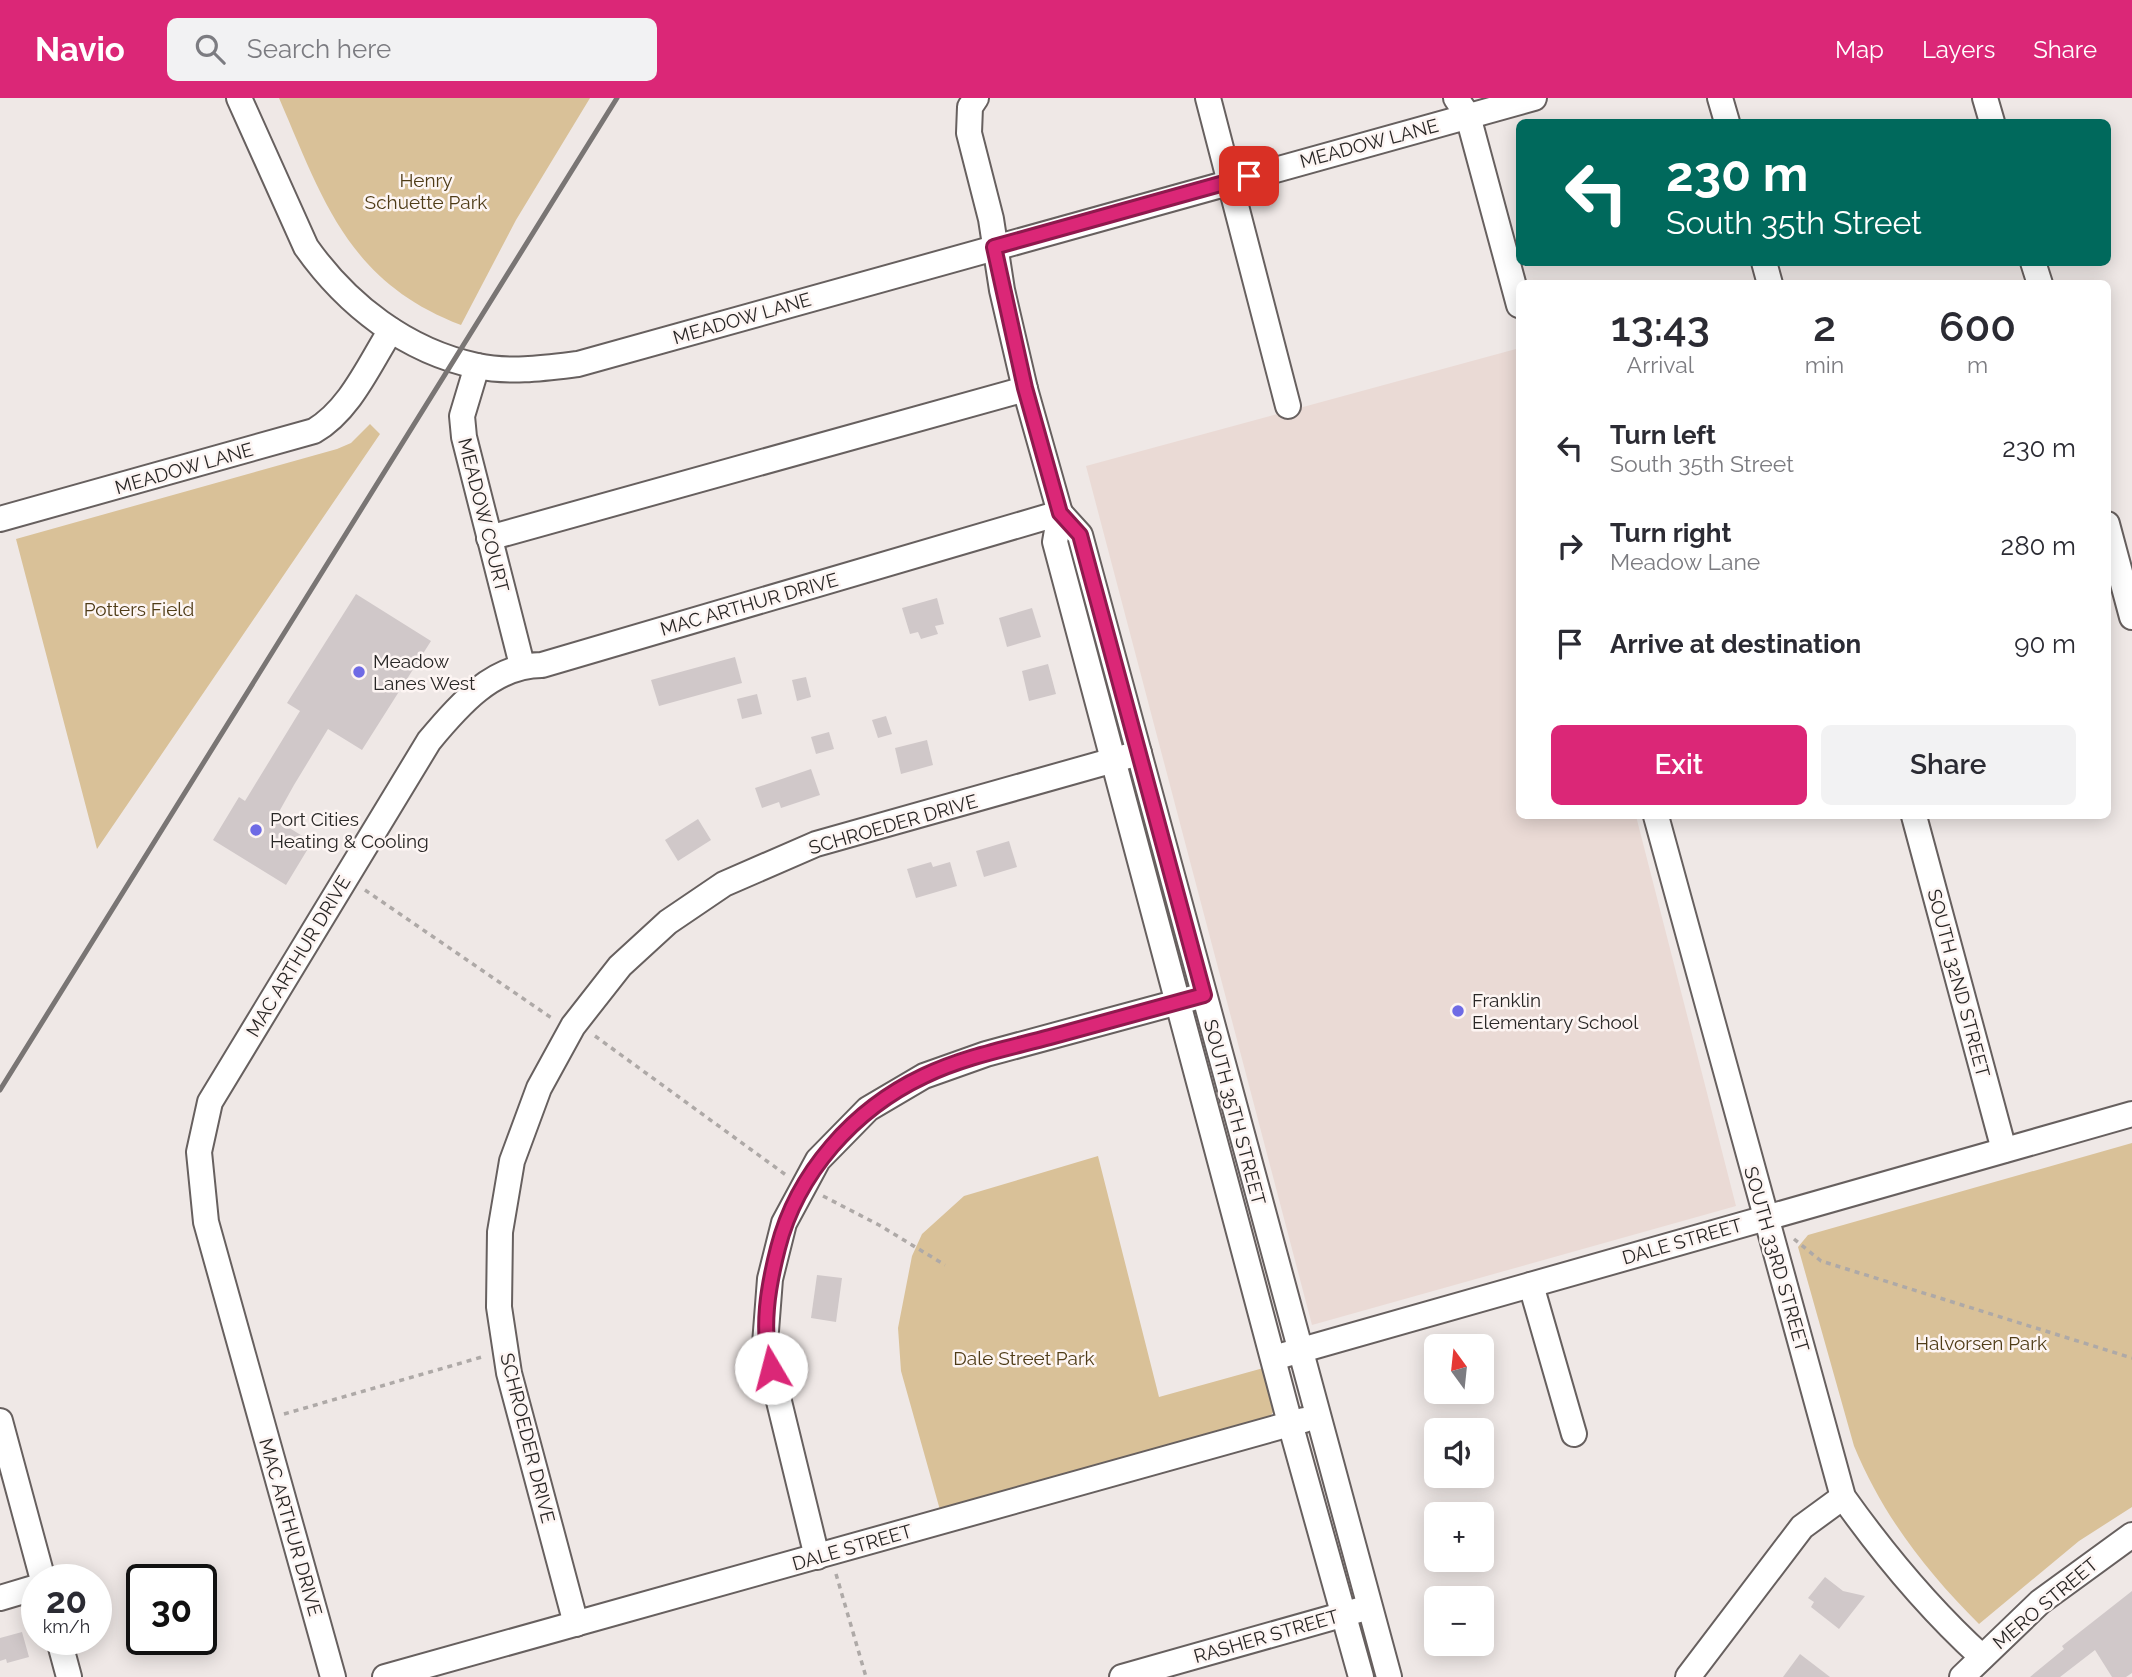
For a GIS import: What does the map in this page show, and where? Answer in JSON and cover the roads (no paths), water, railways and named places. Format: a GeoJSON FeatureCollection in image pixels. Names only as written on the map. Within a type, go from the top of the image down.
{"type":"FeatureCollection","features":[{"type":"Feature","properties":{"kind":"street"},"geometry":{"type":"LineString","coordinates":[[239,98],[306,247],[340,289],[391,330]]}},
{"type":"Feature","properties":{"kind":"street"},"geometry":{"type":"LineString","coordinates":[[1208,98],[1288,406]]}},
{"type":"Feature","properties":{"kind":"street","name":"MEADOW LANE"},"geometry":{"type":"LineString","coordinates":[[0,519],[314,431],[329,422],[345,403],[391,330],[414,345],[477,366],[530,370],[578,364],[1228,181],[1465,104],[1534,98]]}},
{"type":"Feature","properties":{"kind":"street"},"geometry":{"type":"LineString","coordinates":[[1720,98],[1726,119]]}},
{"type":"Feature","properties":{"kind":"street"},"geometry":{"type":"LineString","coordinates":[[1985,98],[1991,119]]}},
{"type":"Feature","properties":{"kind":"street","name":"SOUTH 35TH STREET"},"geometry":{"type":"LineString","coordinates":[[973,103],[969,132],[991,219],[994,247],[1025,388],[1060,513],[1055,542],[1290,1423],[1361,1677]]}},
{"type":"Feature","properties":{"kind":"street"},"geometry":{"type":"LineString","coordinates":[[1465,104],[1516,294]]}},
{"type":"Feature","properties":{"kind":"street","name":"MEADOW COURT"},"geometry":{"type":"LineString","coordinates":[[477,366],[462,416],[464,437],[522,665]]}},
{"type":"Feature","properties":{"kind":"street"},"geometry":{"type":"LineString","coordinates":[[489,538],[1025,388]]}},
{"type":"Feature","properties":{"kind":"street","name":"SOUTH 35TH STREET"},"geometry":{"type":"LineString","coordinates":[[1060,513],[1080,535],[1389,1677]]}},
{"type":"Feature","properties":{"kind":"street","name":"MAC ARTHUR DRIVE"},"geometry":{"type":"LineString","coordinates":[[333,1677],[206,1222],[199,1152],[210,1102],[429,741],[465,698],[522,665],[542,666],[1060,513]]}},
{"type":"Feature","properties":{"kind":"street"},"geometry":{"type":"LineString","coordinates":[[2111,539],[2132,617]]}},
{"type":"Feature","properties":{"kind":"street","name":"SCHROEDER DRIVE"},"geometry":{"type":"LineString","coordinates":[[576,1624],[509,1373],[499,1307],[500,1232],[512,1161],[539,1088],[573,1026],[620,966],[668,922],[724,884],[816,844],[1139,753]]}},
{"type":"Feature","properties":{"kind":"street","name":"SOUTH 33RD STREET"},"geometry":{"type":"LineString","coordinates":[[1658,819],[1843,1497],[1885,1555],[1937,1616],[1982,1657]]}},
{"type":"Feature","properties":{"kind":"street","name":"SOUTH 32ND STREET"},"geometry":{"type":"LineString","coordinates":[[1915,819],[2004,1150]]}},
{"type":"Feature","properties":{"kind":"street"},"geometry":{"type":"LineString","coordinates":[[817,1557],[765,1344],[770,1279],[784,1223],[818,1160],[869,1110],[924,1076],[986,1054],[1204,995]]}},
{"type":"Feature","properties":{"kind":"street","name":"DALE STREET"},"geometry":{"type":"LineString","coordinates":[[1273,1358],[1765,1216],[2132,1114]]}},
{"type":"Feature","properties":{"kind":"street"},"geometry":{"type":"LineString","coordinates":[[1531,1285],[1574,1434]]}},
{"type":"Feature","properties":{"kind":"street","name":"DALE STREET"},"geometry":{"type":"LineString","coordinates":[[385,1677],[1318,1417]]}},
{"type":"Feature","properties":{"kind":"street"},"geometry":{"type":"LineString","coordinates":[[0,1421],[39,1564]]}},
{"type":"Feature","properties":{"kind":"street"},"geometry":{"type":"LineString","coordinates":[[1688,1677],[1802,1527],[1843,1497]]}},
{"type":"Feature","properties":{"kind":"street","name":"MERO STREET"},"geometry":{"type":"LineString","coordinates":[[1962,1677],[2039,1602],[2132,1535]]}},
{"type":"Feature","properties":{"kind":"street"},"geometry":{"type":"LineString","coordinates":[[0,1598],[21,1592]]}},
{"type":"Feature","properties":{"kind":"street","name":"RASHER STREET"},"geometry":{"type":"LineString","coordinates":[[1122,1677],[1370,1607]]}},
{"type":"Feature","properties":{"kind":"street"},"geometry":{"type":"LineString","coordinates":[[63,1655],[69,1677]]}},
{"type":"Feature","properties":{"kind":"railway"},"geometry":{"type":"LineString","coordinates":[[0,1090],[617,98]]}},
{"type":"Feature","properties":{"kind":"place","name":"Meadow Lanes West"},"geometry":{"type":"Point","coordinates":[359,672]}},
{"type":"Feature","properties":{"kind":"place","name":"Port Cities Heating & Cooling"},"geometry":{"type":"Point","coordinates":[256,830]}},
{"type":"Feature","properties":{"kind":"place","name":"Franklin Elementary School"},"geometry":{"type":"Point","coordinates":[1458,1011]}},
{"type":"Feature","properties":{"kind":"park label","name":"Henry Schuette Park"},"geometry":{"type":"Point","coordinates":[426,191]}},
{"type":"Feature","properties":{"kind":"park label","name":"Potters Field"},"geometry":{"type":"Point","coordinates":[139,609]}},
{"type":"Feature","properties":{"kind":"park label","name":"Halvorsen Park"},"geometry":{"type":"Point","coordinates":[1981,1343]}},
{"type":"Feature","properties":{"kind":"park label","name":"Dale Street Park"},"geometry":{"type":"Point","coordinates":[1024,1358]}}]}
